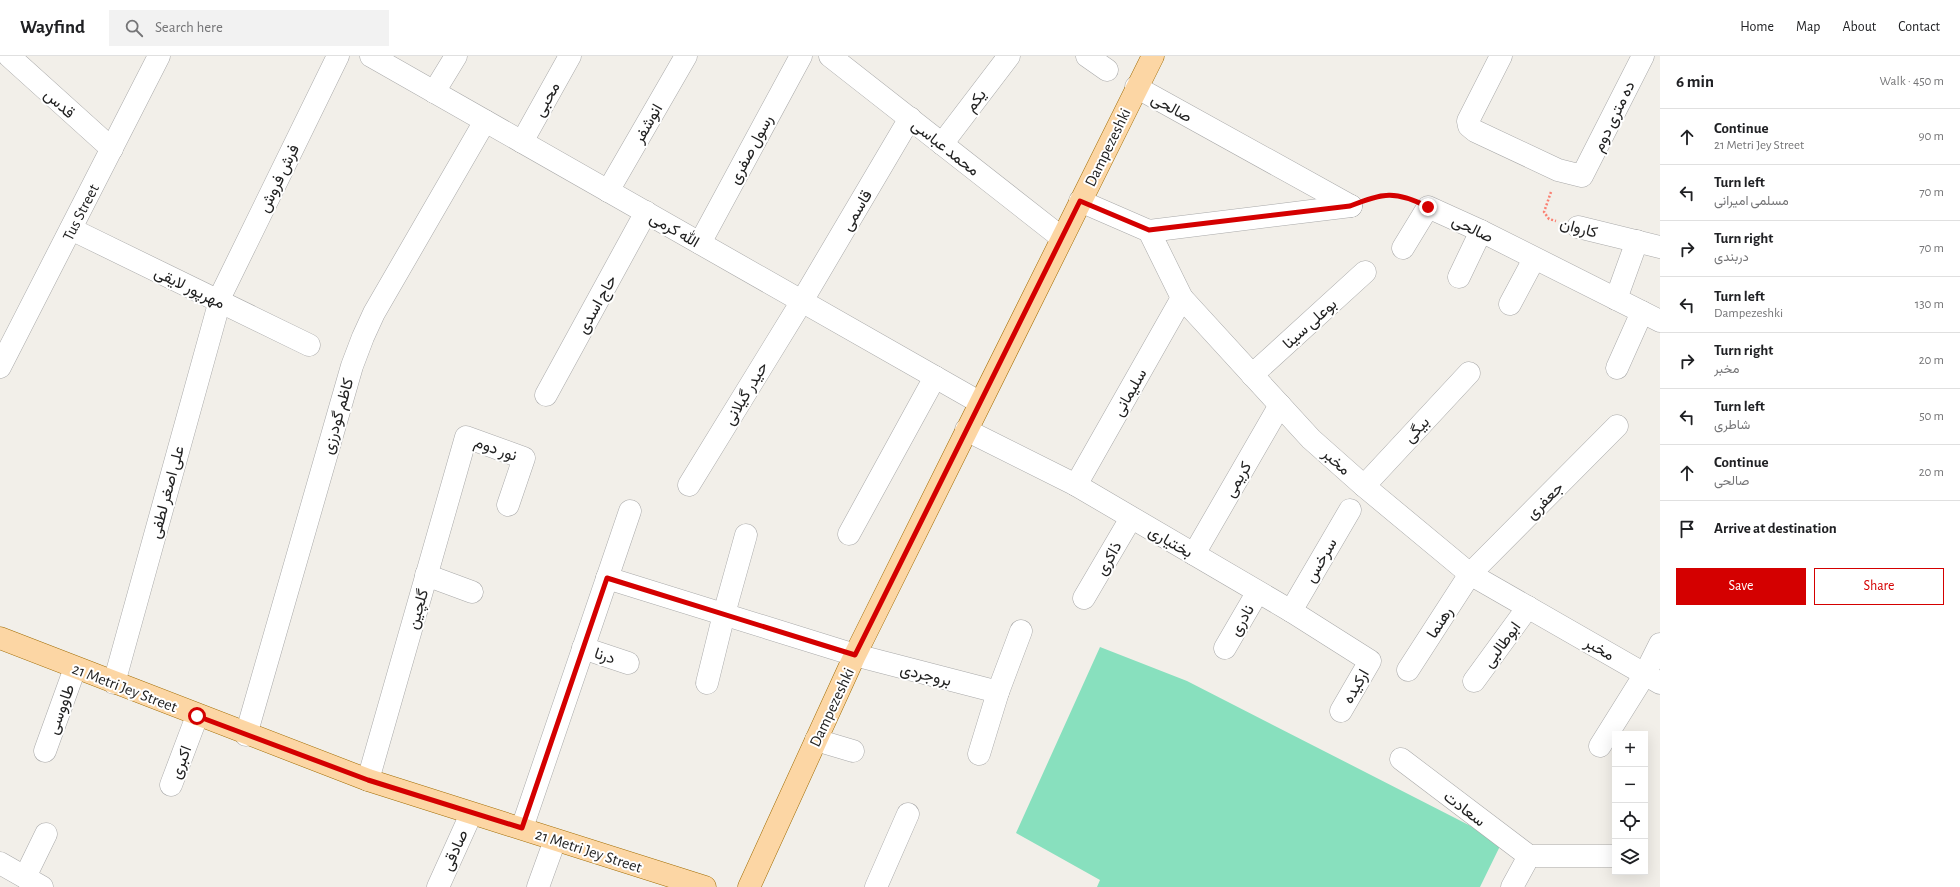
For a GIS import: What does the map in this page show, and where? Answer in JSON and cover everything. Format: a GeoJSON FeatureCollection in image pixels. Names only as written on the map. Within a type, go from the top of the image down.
{"type":"FeatureCollection","features":[{"type":"Feature","properties":{"kind":"main road","name":"Dampezeshki"},"geometry":{"type":"LineString","coordinates":[[749,887],[855,655],[979,402],[1136,87],[1153,56]]}},
{"type":"Feature","properties":{"kind":"main road","name":"21 Metri Jey Street"},"geometry":{"type":"LineString","coordinates":[[0,638],[246,735],[368,780],[471,814],[522,828],[555,840],[705,887]]}},
{"type":"Feature","properties":{"kind":"street","name":"قدس"},"geometry":{"type":"LineString","coordinates":[[9,56],[112,149]]}},
{"type":"Feature","properties":{"kind":"street","name":"Tus Street"},"geometry":{"type":"LineString","coordinates":[[0,367],[7,337],[71,229],[160,56]]}},
{"type":"Feature","properties":{"kind":"street","name":"فرش فروش"},"geometry":{"type":"LineString","coordinates":[[220,301],[222,293],[338,56]]}},
{"type":"Feature","properties":{"kind":"street","name":"الله کرمی"},"geometry":{"type":"LineString","coordinates":[[371,56],[979,402]]}},
{"type":"Feature","properties":{"kind":"street"},"geometry":{"type":"LineString","coordinates":[[434,92],[456,56]]}},
{"type":"Feature","properties":{"kind":"street","name":"محبی"},"geometry":{"type":"LineString","coordinates":[[522,142],[570,56]]}},
{"type":"Feature","properties":{"kind":"street","name":"انوشفر"},"geometry":{"type":"LineString","coordinates":[[608,191],[686,56]]}},
{"type":"Feature","properties":{"kind":"street","name":"رسول صفری"},"geometry":{"type":"LineString","coordinates":[[700,243],[801,56]]}},
{"type":"Feature","properties":{"kind":"street","name":"محمد عباسی"},"geometry":{"type":"LineString","coordinates":[[830,56],[1062,238]]}},
{"type":"Feature","properties":{"kind":"street","name":"یکم"},"geometry":{"type":"LineString","coordinates":[[942,144],[1009,56]]}},
{"type":"Feature","properties":{"kind":"street"},"geometry":{"type":"LineString","coordinates":[[1088,56],[1107,70]]}},
{"type":"Feature","properties":{"kind":"street"},"geometry":{"type":"LineString","coordinates":[[1501,56],[1468,121],[1469,126],[1475,131],[1558,170]]}},
{"type":"Feature","properties":{"kind":"street","name":"ده متری دوم"},"geometry":{"type":"LineString","coordinates":[[1558,170],[1582,176],[1643,56]]}},
{"type":"Feature","properties":{"kind":"street","name":"صالحی"},"geometry":{"type":"LineString","coordinates":[[1136,87],[1350,206]]}},
{"type":"Feature","properties":{"kind":"street","name":"قاسمی"},"geometry":{"type":"LineString","coordinates":[[802,301],[910,118]]}},
{"type":"Feature","properties":{"kind":"street","name":"کاظم گودرزی"},"geometry":{"type":"LineString","coordinates":[[246,735],[352,366],[363,337],[374,313],[485,121]]}},
{"type":"Feature","properties":{"kind":"street"},"geometry":{"type":"LineString","coordinates":[[1080,201],[1149,230],[1350,206]]}},
{"type":"Feature","properties":{"kind":"street"},"geometry":{"type":"LineString","coordinates":[[1403,248],[1428,207]]}},
{"type":"Feature","properties":{"kind":"street","name":"صالحی"},"geometry":{"type":"LineString","coordinates":[[1428,207],[1651,317]]}},
{"type":"Feature","properties":{"kind":"street","name":"حاج اسدی"},"geometry":{"type":"LineString","coordinates":[[546,395],[646,212]]}},
{"type":"Feature","properties":{"kind":"street","name":"کاروان"},"geometry":{"type":"LineString","coordinates":[[1578,227],[1638,241],[1660,248]]}},
{"type":"Feature","properties":{"kind":"street","name":"مهرپور لایقی"},"geometry":{"type":"LineString","coordinates":[[71,229],[310,345]]}},
{"type":"Feature","properties":{"kind":"street","name":"مخبر"},"geometry":{"type":"LineString","coordinates":[[1149,230],[1182,298],[1311,439],[1364,486],[1470,574],[1528,606],[1652,679]]}},
{"type":"Feature","properties":{"kind":"street"},"geometry":{"type":"LineString","coordinates":[[1459,277],[1480,232]]}},
{"type":"Feature","properties":{"kind":"street"},"geometry":{"type":"LineString","coordinates":[[1616,299],[1638,241]]}},
{"type":"Feature","properties":{"kind":"street"},"geometry":{"type":"LineString","coordinates":[[1510,304],[1534,259]]}},
{"type":"Feature","properties":{"kind":"street","name":"بوعلی سینا"},"geometry":{"type":"LineString","coordinates":[[1252,374],[1365,272]]}},
{"type":"Feature","properties":{"kind":"street","name":"سلیمانی"},"geometry":{"type":"LineString","coordinates":[[1076,485],[1182,298]]}},
{"type":"Feature","properties":{"kind":"street","name":"علی‌ اصغر لطفی"},"geometry":{"type":"LineString","coordinates":[[114,683],[220,301]]}},
{"type":"Feature","properties":{"kind":"street","name":"حیدر گیلانی"},"geometry":{"type":"LineString","coordinates":[[689,485],[802,301]]}},
{"type":"Feature","properties":{"kind":"street"},"geometry":{"type":"LineString","coordinates":[[1616,368],[1651,317]]}},
{"type":"Feature","properties":{"kind":"street","name":"بیگی"},"geometry":{"type":"LineString","coordinates":[[1364,486],[1469,373]]}},
{"type":"Feature","properties":{"kind":"street"},"geometry":{"type":"LineString","coordinates":[[849,534],[935,377]]}},
{"type":"Feature","properties":{"kind":"street","name":"کریمی"},"geometry":{"type":"LineString","coordinates":[[1194,554],[1280,404]]}},
{"type":"Feature","properties":{"kind":"street","name":"جعفری"},"geometry":{"type":"LineString","coordinates":[[1470,574],[1617,426]]}},
{"type":"Feature","properties":{"kind":"street","name":"بختیاری"},"geometry":{"type":"LineString","coordinates":[[966,430],[1076,485],[1194,554],[1257,593],[1291,611],[1370,661]]}},
{"type":"Feature","properties":{"kind":"street","name":"نور دوم"},"geometry":{"type":"LineString","coordinates":[[466,438],[524,458],[508,506]]}},
{"type":"Feature","properties":{"kind":"street","name":"گلچین"},"geometry":{"type":"LineString","coordinates":[[368,780],[466,438]]}},
{"type":"Feature","properties":{"kind":"street","name":"سرخس"},"geometry":{"type":"LineString","coordinates":[[1291,611],[1350,510]]}},
{"type":"Feature","properties":{"kind":"street"},"geometry":{"type":"LineString","coordinates":[[522,828],[630,511]]}},
{"type":"Feature","properties":{"kind":"street","name":"ذاکری"},"geometry":{"type":"LineString","coordinates":[[1084,598],[1131,518]]}},
{"type":"Feature","properties":{"kind":"street"},"geometry":{"type":"LineString","coordinates":[[707,683],[746,535]]}},
{"type":"Feature","properties":{"kind":"street","name":"رهنما"},"geometry":{"type":"LineString","coordinates":[[1408,670],[1470,574]]}},
{"type":"Feature","properties":{"kind":"street"},"geometry":{"type":"LineString","coordinates":[[426,575],[472,592]]}},
{"type":"Feature","properties":{"kind":"street","name":"بروجردی"},"geometry":{"type":"LineString","coordinates":[[607,578],[855,655],[998,692]]}},
{"type":"Feature","properties":{"kind":"street","name":"نادری"},"geometry":{"type":"LineString","coordinates":[[1225,648],[1257,593]]}},
{"type":"Feature","properties":{"kind":"street","name":"ابوطالبی"},"geometry":{"type":"LineString","coordinates":[[1474,681],[1528,606]]}},
{"type":"Feature","properties":{"kind":"street"},"geometry":{"type":"LineString","coordinates":[[979,754],[998,692],[1021,630]]}},
{"type":"Feature","properties":{"kind":"street"},"geometry":{"type":"LineString","coordinates":[[1600,746],[1652,679],[1660,644]]}},
{"type":"Feature","properties":{"kind":"street","name":"درنا"},"geometry":{"type":"LineString","coordinates":[[583,648],[628,663]]}},
{"type":"Feature","properties":{"kind":"street","name":"ارکیده"},"geometry":{"type":"LineString","coordinates":[[1341,711],[1370,661]]}},
{"type":"Feature","properties":{"kind":"street","name":"طاووسی"},"geometry":{"type":"LineString","coordinates":[[45,751],[76,668]]}},
{"type":"Feature","properties":{"kind":"street","name":"اکبری"},"geometry":{"type":"LineString","coordinates":[[171,786],[197,716]]}},
{"type":"Feature","properties":{"kind":"street"},"geometry":{"type":"LineString","coordinates":[[816,740],[853,751]]}},
{"type":"Feature","properties":{"kind":"street","name":"سعادت"},"geometry":{"type":"LineString","coordinates":[[1401,759],[1529,856]]}},
{"type":"Feature","properties":{"kind":"street","name":"صادقی"},"geometry":{"type":"LineString","coordinates":[[438,887],[471,814]]}},
{"type":"Feature","properties":{"kind":"street"},"geometry":{"type":"LineString","coordinates":[[876,887],[908,814]]}},
{"type":"Feature","properties":{"kind":"street"},"geometry":{"type":"LineString","coordinates":[[0,863],[34,882],[46,834]]}},
{"type":"Feature","properties":{"kind":"street"},"geometry":{"type":"LineString","coordinates":[[538,887],[555,840]]}},
{"type":"Feature","properties":{"kind":"street"},"geometry":{"type":"LineString","coordinates":[[1512,887],[1529,856],[1612,856]]}},
{"type":"Feature","properties":{"kind":"path","name":"کاروان"},"geometry":{"type":"LineString","coordinates":[[1558,170],[1544,212],[1549,219],[1578,227]]}},
{"type":"Feature","properties":{"kind":"path"},"geometry":{"type":"LineString","coordinates":[[1350,206],[1377,196],[1391,195],[1409,197],[1428,207]]}},
{"type":"Feature","properties":{"kind":"green space"},"geometry":{"type":"Polygon","coordinates":[[[1100,647],[1187,681],[1502,842],[1480,887],[1097,887],[1100,880],[1016,833],[1100,647]]]}},
{"type":"Feature","properties":{"kind":"route"},"geometry":{"type":"LineString","coordinates":[[197,716],[368,780],[471,814],[522,828],[607,578],[855,655],[979,402],[1080,201],[1149,230],[1350,206],[1377,196],[1391,195],[1409,197],[1428,207]]}}]}
